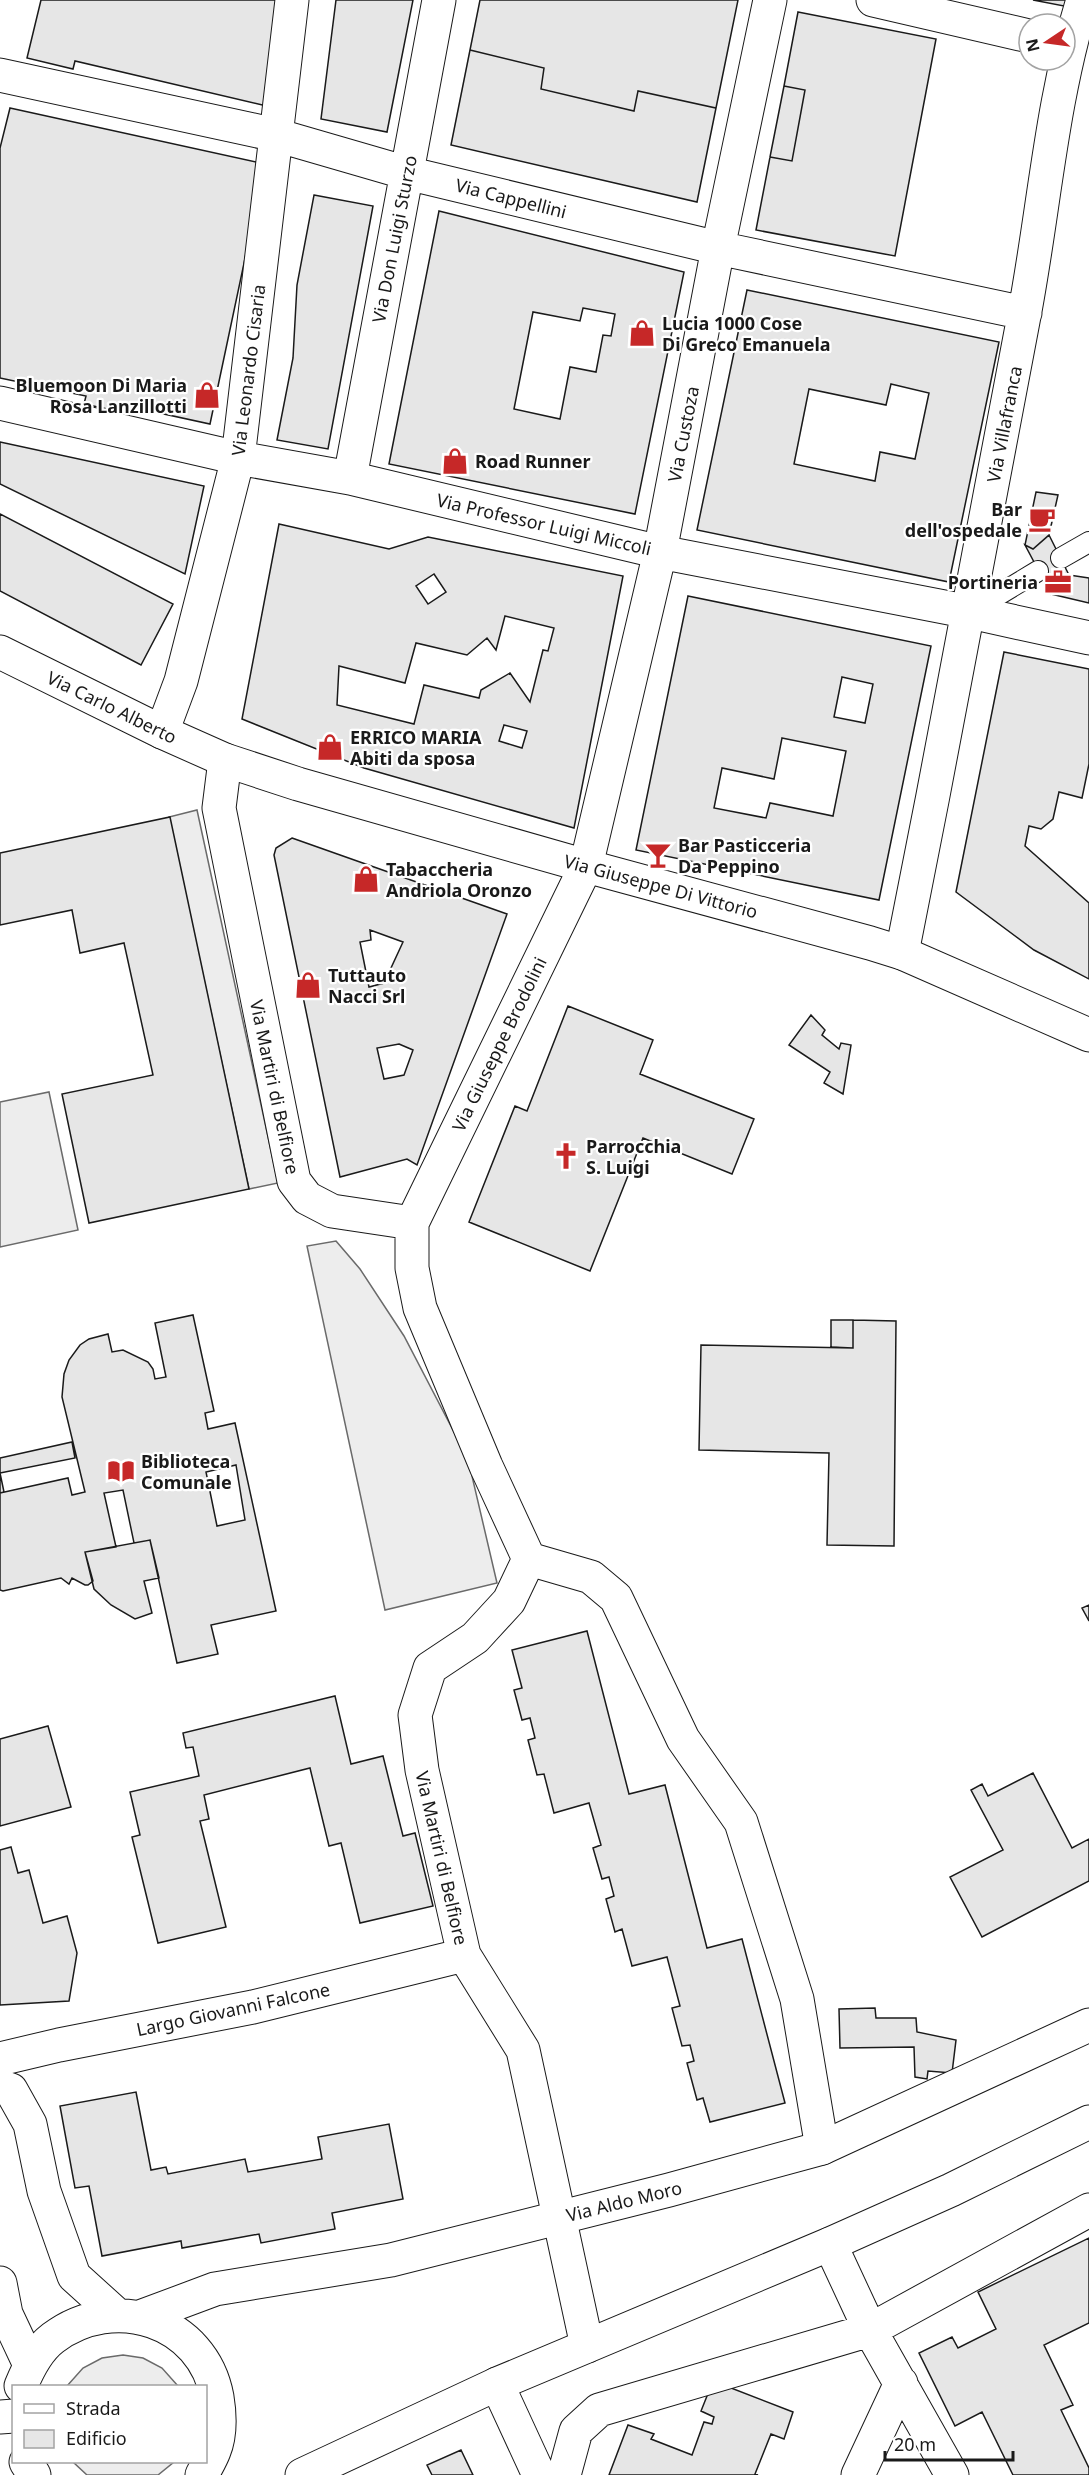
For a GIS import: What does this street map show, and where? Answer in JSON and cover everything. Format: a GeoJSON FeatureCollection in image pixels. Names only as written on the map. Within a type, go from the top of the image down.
{"type":"FeatureCollection","features":[{"type":"Feature","properties":{"kind":"street","name":"Via Leonardo Cisaria"},"geometry":{"type":"LineString","coordinates":[[162,732],[181,681],[238,458],[292,0]]}},
{"type":"Feature","properties":{"kind":"street","name":"Via Don Luigi Sturzo"},"geometry":{"type":"LineString","coordinates":[[350,478],[439,0]]}},
{"type":"Feature","properties":{"kind":"street","name":"Via Custoza"},"geometry":{"type":"LineString","coordinates":[[586,866],[660,552],[718,248],[770,0]]}},
{"type":"Feature","properties":{"kind":"street"},"geometry":{"type":"LineString","coordinates":[[873,0],[1017,33]]}},
{"type":"Feature","properties":{"kind":"street","name":"Via Villafranca"},"geometry":{"type":"LineString","coordinates":[[1077,16],[1083,0]]}},
{"type":"Feature","properties":{"kind":"street","name":"Via Villafranca"},"geometry":{"type":"LineString","coordinates":[[902,953],[970,612],[1025,313],[1063,72]]}},
{"type":"Feature","properties":{"kind":"street","name":"Via Cappellini"},"geometry":{"type":"LineString","coordinates":[[0,75],[276,135],[407,173],[718,248],[1025,313]]}},
{"type":"Feature","properties":{"kind":"street","name":"Via Professor Luigi Miccoli"},"geometry":{"type":"LineString","coordinates":[[0,403],[238,458],[350,478],[660,552],[970,612],[1089,638]]}},
{"type":"Feature","properties":{"kind":"street","name":"Via Carlo Alberto"},"geometry":{"type":"LineString","coordinates":[[0,652],[162,732],[225,760]]}},
{"type":"Feature","properties":{"kind":"street","name":"Via Giuseppe Di Vittorio"},"geometry":{"type":"LineString","coordinates":[[225,760],[298,784],[902,953],[1089,1035]]}},
{"type":"Feature","properties":{"kind":"street","name":"Via Martiri di Belfiore"},"geometry":{"type":"LineString","coordinates":[[225,760],[219,808],[294,1181],[307,1197],[332,1211],[412,1223]]}},
{"type":"Feature","properties":{"kind":"street","name":"Via Giuseppe Brodolini"},"geometry":{"type":"LineString","coordinates":[[412,1223],[586,866]]}},
{"type":"Feature","properties":{"kind":"street"},"geometry":{"type":"LineString","coordinates":[[412,1223],[412,1269],[420,1308],[486,1466],[529,1559],[591,1577],[616,1598],[683,1739],[741,1822],[797,1999],[822,2148]]}},
{"type":"Feature","properties":{"kind":"street","name":"Via Martiri di Belfiore"},"geometry":{"type":"LineString","coordinates":[[529,1559],[509,1600],[482,1631],[430,1668],[416,1715],[422,1770],[464,1955],[523,2050],[587,2346]]}},
{"type":"Feature","properties":{"kind":"street","name":"Largo Giovanni Falcone"},"geometry":{"type":"LineString","coordinates":[[0,2059],[254,2007],[464,1955]]}},
{"type":"Feature","properties":{"kind":"street","name":"Via Aldo Moro"},"geometry":{"type":"LineString","coordinates":[[25,2376],[52,2338],[82,2321],[128,2316],[215,2289],[391,2260],[669,2190],[822,2148],[1089,2025]]}},
{"type":"Feature","properties":{"kind":"street"},"geometry":{"type":"LineString","coordinates":[[0,2086],[11,2091],[30,2124],[44,2192],[74,2276],[128,2316],[172,2330],[198,2352],[214,2383],[221,2416],[215,2450],[201,2475]]}},
{"type":"Feature","properties":{"kind":"street"},"geometry":{"type":"LineString","coordinates":[[302,2475],[497,2384],[830,2244],[951,2190],[1089,2122]]}},
{"type":"Feature","properties":{"kind":"street"},"geometry":{"type":"LineString","coordinates":[[564,2475],[576,2431],[599,2410],[870,2330],[1089,2210]]}},
{"type":"Feature","properties":{"kind":"street"},"geometry":{"type":"LineString","coordinates":[[830,2244],[870,2330],[952,2475]]}},
{"type":"Feature","properties":{"kind":"street"},"geometry":{"type":"LineString","coordinates":[[0,2283],[6,2314],[25,2376]]}},
{"type":"Feature","properties":{"kind":"street"},"geometry":{"type":"LineString","coordinates":[[858,2475],[901,2383]]}},
{"type":"Feature","properties":{"kind":"street"},"geometry":{"type":"LineString","coordinates":[[497,2384],[539,2475]]}},
{"type":"Feature","properties":{"kind":"lane"},"geometry":{"type":"LineString","coordinates":[[1061,558],[1089,542]]}},
{"type":"Feature","properties":{"kind":"lane"},"geometry":{"type":"LineString","coordinates":[[970,612],[1038,571]]}},
{"type":"Feature","properties":{"kind":"shaded area"},"geometry":{"type":"Polygon","coordinates":[[[197,810],[278,1183],[249,1189],[169,817],[197,810]]]}},
{"type":"Feature","properties":{"kind":"shaded area"},"geometry":{"type":"Polygon","coordinates":[[[49,1092],[78,1230],[0,1247],[0,1102],[49,1092]]]}},
{"type":"Feature","properties":{"kind":"shaded area"},"geometry":{"type":"Polygon","coordinates":[[[336,1241],[360,1269],[404,1336],[468,1459],[497,1583],[385,1610],[307,1246],[336,1241]]]}},
{"type":"Feature","properties":{"kind":"shaded area"},"geometry":{"type":"Polygon","coordinates":[[[123,2355],[143,2358],[162,2368],[177,2385],[68,2385],[83,2368],[102,2358],[123,2355]]]}},
{"type":"Feature","properties":{"kind":"shaded area"},"geometry":{"type":"Polygon","coordinates":[[[74,2463],[173,2463],[158,2475],[87,2475],[74,2463]]]}},
{"type":"Feature","properties":{"kind":"building"},"geometry":{"type":"Polygon","coordinates":[[[41,0],[282,0],[271,107],[75,61],[73,69],[27,58],[41,0]]]}},
{"type":"Feature","properties":{"kind":"building"},"geometry":{"type":"Polygon","coordinates":[[[336,0],[413,0],[387,132],[321,119],[336,0]]]}},
{"type":"Feature","properties":{"kind":"building"},"geometry":{"type":"Polygon","coordinates":[[[480,0],[738,0],[716,108],[638,91],[634,111],[541,89],[544,68],[470,50],[480,0]]]}},
{"type":"Feature","properties":{"kind":"building"},"geometry":{"type":"Polygon","coordinates":[[[1033,0],[1071,0],[1069,7],[1033,0]]]}},
{"type":"Feature","properties":{"kind":"building"},"geometry":{"type":"Polygon","coordinates":[[[798,12],[936,39],[895,256],[756,230],[770,157],[792,161],[805,90],[784,86],[798,12]]]}},
{"type":"Feature","properties":{"kind":"building"},"geometry":{"type":"Polygon","coordinates":[[[470,50],[544,68],[541,89],[634,111],[638,91],[716,108],[697,202],[451,145],[470,50]]]}},
{"type":"Feature","properties":{"kind":"building"},"geometry":{"type":"Polygon","coordinates":[[[784,86],[805,90],[792,161],[770,157],[784,86]]]}},
{"type":"Feature","properties":{"kind":"building"},"geometry":{"type":"Polygon","coordinates":[[[10,108],[265,164],[210,424],[127,406],[126,413],[84,404],[86,396],[0,378],[0,148],[10,108]]]}},
{"type":"Feature","properties":{"kind":"building"},"geometry":{"type":"Polygon","coordinates":[[[314,195],[373,206],[328,449],[277,440],[293,358],[297,285],[314,195]]]}},
{"type":"Feature","properties":{"kind":"building"},"geometry":{"type":"Polygon","coordinates":[[[439,211],[684,272],[635,514],[389,464],[439,211]],[[583,308],[580,321],[533,312],[514,409],[560,419],[570,367],[596,372],[603,335],[611,336],[615,314],[583,308]]]}},
{"type":"Feature","properties":{"kind":"building"},"geometry":{"type":"Polygon","coordinates":[[[747,290],[999,342],[949,582],[697,530],[747,290]],[[891,384],[886,405],[809,389],[794,464],[875,481],[880,452],[915,459],[929,393],[891,384]]]}},
{"type":"Feature","properties":{"kind":"building"},"geometry":{"type":"Polygon","coordinates":[[[0,442],[204,486],[185,574],[0,484],[0,442]]]}},
{"type":"Feature","properties":{"kind":"building"},"geometry":{"type":"Polygon","coordinates":[[[1036,492],[1058,495],[1049,535],[1033,549],[1025,545],[1036,492]]]}},
{"type":"Feature","properties":{"kind":"building"},"geometry":{"type":"Polygon","coordinates":[[[0,514],[173,604],[141,665],[0,591],[0,514]]]}},
{"type":"Feature","properties":{"kind":"building"},"geometry":{"type":"Polygon","coordinates":[[[279,524],[389,549],[428,537],[623,576],[574,828],[364,768],[242,719],[279,524]],[[434,574],[416,586],[428,604],[446,592],[434,574]],[[505,616],[496,650],[487,638],[467,655],[416,643],[405,683],[339,666],[337,705],[414,724],[424,685],[479,698],[481,690],[510,673],[530,702],[543,650],[548,651],[554,628],[505,616]],[[504,725],[499,741],[522,748],[527,731],[504,725]]]}},
{"type":"Feature","properties":{"kind":"building"},"geometry":{"type":"Polygon","coordinates":[[[1049,535],[1069,575],[1051,594],[1025,545],[1033,549],[1049,535]]]}},
{"type":"Feature","properties":{"kind":"building"},"geometry":{"type":"Polygon","coordinates":[[[1069,575],[1089,578],[1089,603],[1051,594],[1069,575]]]}},
{"type":"Feature","properties":{"kind":"building"},"geometry":{"type":"Polygon","coordinates":[[[688,596],[931,646],[879,900],[636,850],[688,596]],[[842,677],[834,717],[865,723],[873,684],[842,677]],[[782,738],[774,779],[722,768],[714,808],[766,818],[770,803],[833,816],[846,751],[782,738]]]}},
{"type":"Feature","properties":{"kind":"building"},"geometry":{"type":"Polygon","coordinates":[[[1004,652],[1089,669],[1089,764],[1082,798],[1059,792],[1053,819],[1041,829],[1029,826],[1025,846],[1089,903],[1089,979],[1034,950],[956,892],[1004,652]]]}},
{"type":"Feature","properties":{"kind":"building"},"geometry":{"type":"Polygon","coordinates":[[[170,817],[249,1189],[89,1223],[62,1094],[153,1075],[124,943],[80,953],[72,910],[0,925],[0,853],[170,817]]]}},
{"type":"Feature","properties":{"kind":"building"},"geometry":{"type":"Polygon","coordinates":[[[292,838],[507,914],[417,1165],[407,1159],[340,1177],[274,855],[276,848],[292,838]],[[370,930],[371,940],[360,942],[369,987],[384,983],[403,942],[370,930]],[[399,1044],[377,1048],[384,1079],[404,1075],[413,1050],[399,1044]]]}},
{"type":"Feature","properties":{"kind":"building","name":"Parrocchia S. Luigi"},"geometry":{"type":"Polygon","coordinates":[[[568,1006],[653,1040],[640,1074],[754,1119],[732,1174],[643,1138],[590,1271],[469,1222],[515,1106],[527,1111],[568,1006]]]}},
{"type":"Feature","properties":{"kind":"building"},"geometry":{"type":"Polygon","coordinates":[[[811,1015],[825,1030],[822,1035],[839,1049],[841,1043],[851,1045],[843,1094],[824,1083],[830,1072],[789,1045],[811,1015]]]}},
{"type":"Feature","properties":{"kind":"building"},"geometry":{"type":"Polygon","coordinates":[[[193,1315],[214,1411],[205,1413],[208,1429],[235,1423],[276,1611],[211,1625],[218,1654],[177,1663],[150,1540],[134,1543],[123,1490],[104,1493],[116,1547],[85,1552],[93,1581],[85,1585],[72,1578],[69,1584],[61,1578],[0,1590],[0,1493],[68,1478],[72,1495],[85,1492],[62,1397],[64,1374],[69,1360],[80,1345],[89,1339],[108,1334],[112,1352],[123,1350],[148,1362],[153,1369],[155,1379],[166,1377],[155,1323],[193,1315]],[[236,1465],[206,1472],[217,1526],[245,1520],[236,1465]]]}},
{"type":"Feature","properties":{"kind":"building"},"geometry":{"type":"Polygon","coordinates":[[[831,1320],[853,1320],[853,1348],[831,1347],[831,1320]]]}},
{"type":"Feature","properties":{"kind":"building"},"geometry":{"type":"Polygon","coordinates":[[[853,1320],[896,1321],[894,1546],[827,1545],[829,1453],[699,1450],[701,1345],[853,1348],[853,1320]]]}},
{"type":"Feature","properties":{"kind":"building"},"geometry":{"type":"Polygon","coordinates":[[[72,1442],[75,1458],[0,1473],[0,1458],[72,1442]]]}},
{"type":"Feature","properties":{"kind":"building"},"geometry":{"type":"Polygon","coordinates":[[[0,1473],[4,1492],[0,1493],[0,1473]]]}},
{"type":"Feature","properties":{"kind":"building"},"geometry":{"type":"Polygon","coordinates":[[[150,1540],[159,1578],[144,1581],[152,1613],[135,1619],[111,1605],[94,1589],[85,1552],[150,1540]]]}},
{"type":"Feature","properties":{"kind":"building"},"geometry":{"type":"Polygon","coordinates":[[[1089,1605],[1089,1621],[1082,1608],[1089,1605]]]}},
{"type":"Feature","properties":{"kind":"building"},"geometry":{"type":"Polygon","coordinates":[[[587,1631],[629,1794],[665,1785],[707,1948],[742,1939],[785,2103],[710,2122],[703,2098],[697,2100],[687,2063],[694,2061],[690,2045],[682,2046],[672,2008],[680,2006],[667,1957],[632,1966],[622,1929],[615,1932],[606,1899],[614,1896],[609,1877],[602,1879],[593,1848],[601,1845],[589,1803],[554,1813],[544,1774],[537,1775],[528,1740],[535,1738],[530,1718],[522,1720],[514,1690],[522,1688],[512,1650],[587,1631]]]}},
{"type":"Feature","properties":{"kind":"building"},"geometry":{"type":"Polygon","coordinates":[[[335,1696],[351,1764],[383,1756],[403,1836],[415,1833],[433,1906],[360,1923],[341,1843],[329,1846],[310,1768],[204,1795],[209,1819],[200,1821],[226,1927],[158,1943],[132,1837],[140,1835],[130,1792],[199,1776],[193,1747],[186,1748],[183,1733],[335,1696]]]}},
{"type":"Feature","properties":{"kind":"building"},"geometry":{"type":"Polygon","coordinates":[[[48,1726],[71,1807],[0,1826],[0,1739],[48,1726]]]}},
{"type":"Feature","properties":{"kind":"building"},"geometry":{"type":"Polygon","coordinates":[[[1033,1773],[1072,1848],[1089,1839],[1089,1881],[982,1937],[950,1877],[1003,1850],[971,1790],[982,1784],[988,1796],[1033,1773]]]}},
{"type":"Feature","properties":{"kind":"building"},"geometry":{"type":"Polygon","coordinates":[[[11,1847],[18,1873],[29,1870],[43,1923],[67,1916],[77,1953],[69,2001],[0,2005],[0,1850],[11,1847]]]}},
{"type":"Feature","properties":{"kind":"building"},"geometry":{"type":"Polygon","coordinates":[[[875,2008],[876,2018],[916,2018],[917,2032],[956,2040],[952,2073],[928,2071],[927,2079],[915,2077],[914,2047],[840,2048],[839,2009],[875,2008]]]}},
{"type":"Feature","properties":{"kind":"building"},"geometry":{"type":"Polygon","coordinates":[[[136,2092],[151,2170],[166,2167],[168,2174],[245,2159],[248,2172],[322,2159],[318,2137],[389,2124],[403,2199],[332,2213],[335,2229],[261,2243],[259,2234],[182,2248],[181,2241],[102,2256],[89,2186],[75,2188],[60,2106],[136,2092]]]}},
{"type":"Feature","properties":{"kind":"building"},"geometry":{"type":"Polygon","coordinates":[[[1089,2238],[1089,2323],[1044,2345],[1073,2405],[1061,2410],[1089,2468],[1089,2475],[1013,2475],[982,2412],[955,2426],[919,2353],[952,2337],[958,2348],[996,2329],[978,2292],[1089,2238]]]}},
{"type":"Feature","properties":{"kind":"building"},"geometry":{"type":"Polygon","coordinates":[[[713,2381],[793,2412],[784,2439],[771,2434],[755,2474],[758,2475],[609,2475],[628,2425],[654,2434],[651,2439],[692,2455],[704,2422],[712,2424],[714,2417],[701,2411],[713,2381]]]}},
{"type":"Feature","properties":{"kind":"building"},"geometry":{"type":"Polygon","coordinates":[[[461,2450],[473,2475],[432,2475],[427,2465],[461,2450]]]}},
{"type":"Feature","properties":{"kind":"place","name":"Lucia 1000 Cose Di Greco Emanuela"},"geometry":{"type":"Point","coordinates":[642,333]}},
{"type":"Feature","properties":{"kind":"place","name":"Bluemoon Di Maria Rosa Lanzillotti"},"geometry":{"type":"Point","coordinates":[207,395]}},
{"type":"Feature","properties":{"kind":"place","name":"Road Runner"},"geometry":{"type":"Point","coordinates":[455,461]}},
{"type":"Feature","properties":{"kind":"place","name":"Bar dell'ospedale"},"geometry":{"type":"Point","coordinates":[1042,519]}},
{"type":"Feature","properties":{"kind":"place","name":"Portineria"},"geometry":{"type":"Point","coordinates":[1058,582]}},
{"type":"Feature","properties":{"kind":"place","name":"ERRICO MARIA Abiti da sposa"},"geometry":{"type":"Point","coordinates":[330,747]}},
{"type":"Feature","properties":{"kind":"place","name":"Bar Pasticceria Da Peppino"},"geometry":{"type":"Point","coordinates":[658,855]}},
{"type":"Feature","properties":{"kind":"place","name":"Tabaccheria Andriola Oronzo"},"geometry":{"type":"Point","coordinates":[366,879]}},
{"type":"Feature","properties":{"kind":"place","name":"Tuttauto Nacci Srl"},"geometry":{"type":"Point","coordinates":[308,985]}},
{"type":"Feature","properties":{"kind":"place","name":"Parrocchia S. Luigi"},"geometry":{"type":"Point","coordinates":[566,1156]}},
{"type":"Feature","properties":{"kind":"place","name":"Biblioteca Comunale"},"geometry":{"type":"Point","coordinates":[121,1471]}}]}
